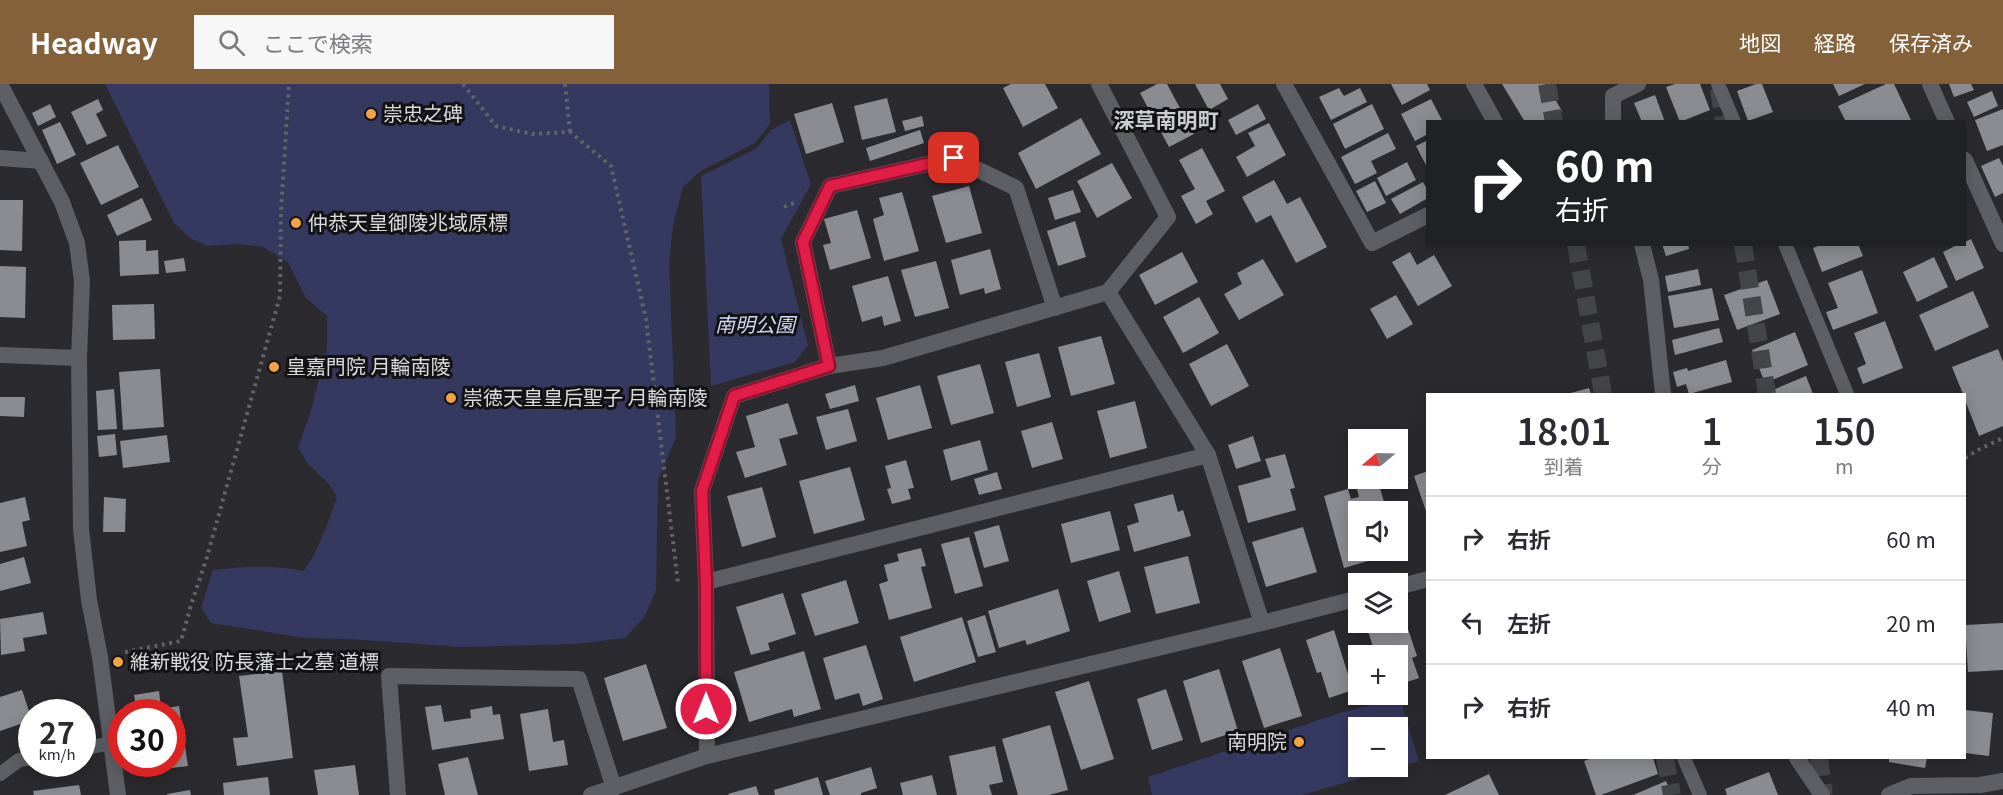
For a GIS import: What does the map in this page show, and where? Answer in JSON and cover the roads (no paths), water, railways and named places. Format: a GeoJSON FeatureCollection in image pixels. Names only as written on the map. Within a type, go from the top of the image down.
{"type":"FeatureCollection","features":[{"type":"Feature","properties":{"kind":"street"},"geometry":{"type":"LineString","coordinates":[[0,84],[62,202],[77,243],[82,281],[81,529],[89,600],[100,657],[108,720]]}},
{"type":"Feature","properties":{"kind":"street"},"geometry":{"type":"LineString","coordinates":[[706,756],[706,582],[702,491],[734,396],[829,366],[883,358],[1108,292],[1168,217],[1099,84]]}},
{"type":"Feature","properties":{"kind":"street"},"geometry":{"type":"LineString","coordinates":[[1284,84],[1372,243],[1426,215]]}},
{"type":"Feature","properties":{"kind":"street"},"geometry":{"type":"LineString","coordinates":[[1474,84],[1494,120]]}},
{"type":"Feature","properties":{"kind":"street"},"geometry":{"type":"LineString","coordinates":[[1613,120],[1614,96],[1638,84]]}},
{"type":"Feature","properties":{"kind":"street"},"geometry":{"type":"LineString","coordinates":[[1930,84],[1946,120]]}},
{"type":"Feature","properties":{"kind":"street"},"geometry":{"type":"LineString","coordinates":[[0,158],[41,161]]}},
{"type":"Feature","properties":{"kind":"street"},"geometry":{"type":"LineString","coordinates":[[829,366],[803,242],[830,186],[954,158],[1016,188],[1054,308]]}},
{"type":"Feature","properties":{"kind":"street"},"geometry":{"type":"LineString","coordinates":[[1966,162],[2003,244]]}},
{"type":"Feature","properties":{"kind":"street"},"geometry":{"type":"LineString","coordinates":[[1642,246],[1651,280],[1664,393]]}},
{"type":"Feature","properties":{"kind":"street"},"geometry":{"type":"LineString","coordinates":[[1108,292],[1208,455],[1262,623]]}},
{"type":"Feature","properties":{"kind":"street"},"geometry":{"type":"LineString","coordinates":[[0,355],[80,357]]}},
{"type":"Feature","properties":{"kind":"street"},"geometry":{"type":"LineString","coordinates":[[706,582],[1208,455]]}},
{"type":"Feature","properties":{"kind":"street"},"geometry":{"type":"LineString","coordinates":[[1408,584],[1426,580]]}},
{"type":"Feature","properties":{"kind":"street"},"geometry":{"type":"LineString","coordinates":[[591,795],[706,756],[1262,623],[1348,600]]}},
{"type":"Feature","properties":{"kind":"street"},"geometry":{"type":"LineString","coordinates":[[398,795],[389,676],[579,679],[614,789]]}},
{"type":"Feature","properties":{"kind":"street"},"geometry":{"type":"LineString","coordinates":[[1798,759],[1822,795]]}},
{"type":"Feature","properties":{"kind":"street"},"geometry":{"type":"LineString","coordinates":[[116,777],[118,795]]}},
{"type":"Feature","properties":{"kind":"street"},"geometry":{"type":"LineString","coordinates":[[1889,795],[1911,786],[1980,785],[2003,781]]}},
{"type":"Feature","properties":{"kind":"lane"},"geometry":{"type":"LineString","coordinates":[[1718,84],[1733,120]]}},
{"type":"Feature","properties":{"kind":"lane"},"geometry":{"type":"LineString","coordinates":[[1786,246],[1847,393]]}},
{"type":"Feature","properties":{"kind":"lane"},"geometry":{"type":"LineString","coordinates":[[1684,759],[1700,795]]}},
{"type":"Feature","properties":{"kind":"lane"},"geometry":{"type":"LineString","coordinates":[[0,774],[18,761]]}},
{"type":"Feature","properties":{"kind":"tunnel"},"geometry":{"type":"LineString","coordinates":[[1547,84],[1554,120]]}},
{"type":"Feature","properties":{"kind":"tunnel"},"geometry":{"type":"LineString","coordinates":[[1719,89],[1724,120]]}},
{"type":"Feature","properties":{"kind":"tunnel"},"geometry":{"type":"LineString","coordinates":[[1576,246],[1603,393]]}},
{"type":"Feature","properties":{"kind":"tunnel"},"geometry":{"type":"LineString","coordinates":[[1743,246],[1767,393]]}},
{"type":"Feature","properties":{"kind":"tunnel"},"geometry":{"type":"LineString","coordinates":[[1665,759],[1672,795]]}},
{"type":"Feature","properties":{"kind":"tunnel"},"geometry":{"type":"LineString","coordinates":[[1819,759],[1824,795]]}},
{"type":"Feature","properties":{"kind":"place","name":"崇忠之碑"},"geometry":{"type":"Point","coordinates":[371,114]}},
{"type":"Feature","properties":{"kind":"place","name":"仲恭天皇御陵兆域原標"},"geometry":{"type":"Point","coordinates":[296,223]}},
{"type":"Feature","properties":{"kind":"place","name":"皇嘉門院 月輪南陵"},"geometry":{"type":"Point","coordinates":[274,367]}},
{"type":"Feature","properties":{"kind":"place","name":"崇徳天皇皇后聖子 月輪南陵"},"geometry":{"type":"Point","coordinates":[451,398]}},
{"type":"Feature","properties":{"kind":"place","name":"維新戦役 防長藩士之墓 道標"},"geometry":{"type":"Point","coordinates":[118,662]}},
{"type":"Feature","properties":{"kind":"place","name":"南明院"},"geometry":{"type":"Point","coordinates":[1299,742]}},
{"type":"Feature","properties":{"kind":"district","name":"深草南明町"},"geometry":{"type":"Point","coordinates":[1166,121]}},
{"type":"Feature","properties":{"kind":"park label","name":"南明公園"},"geometry":{"type":"Point","coordinates":[755,325]}}]}
